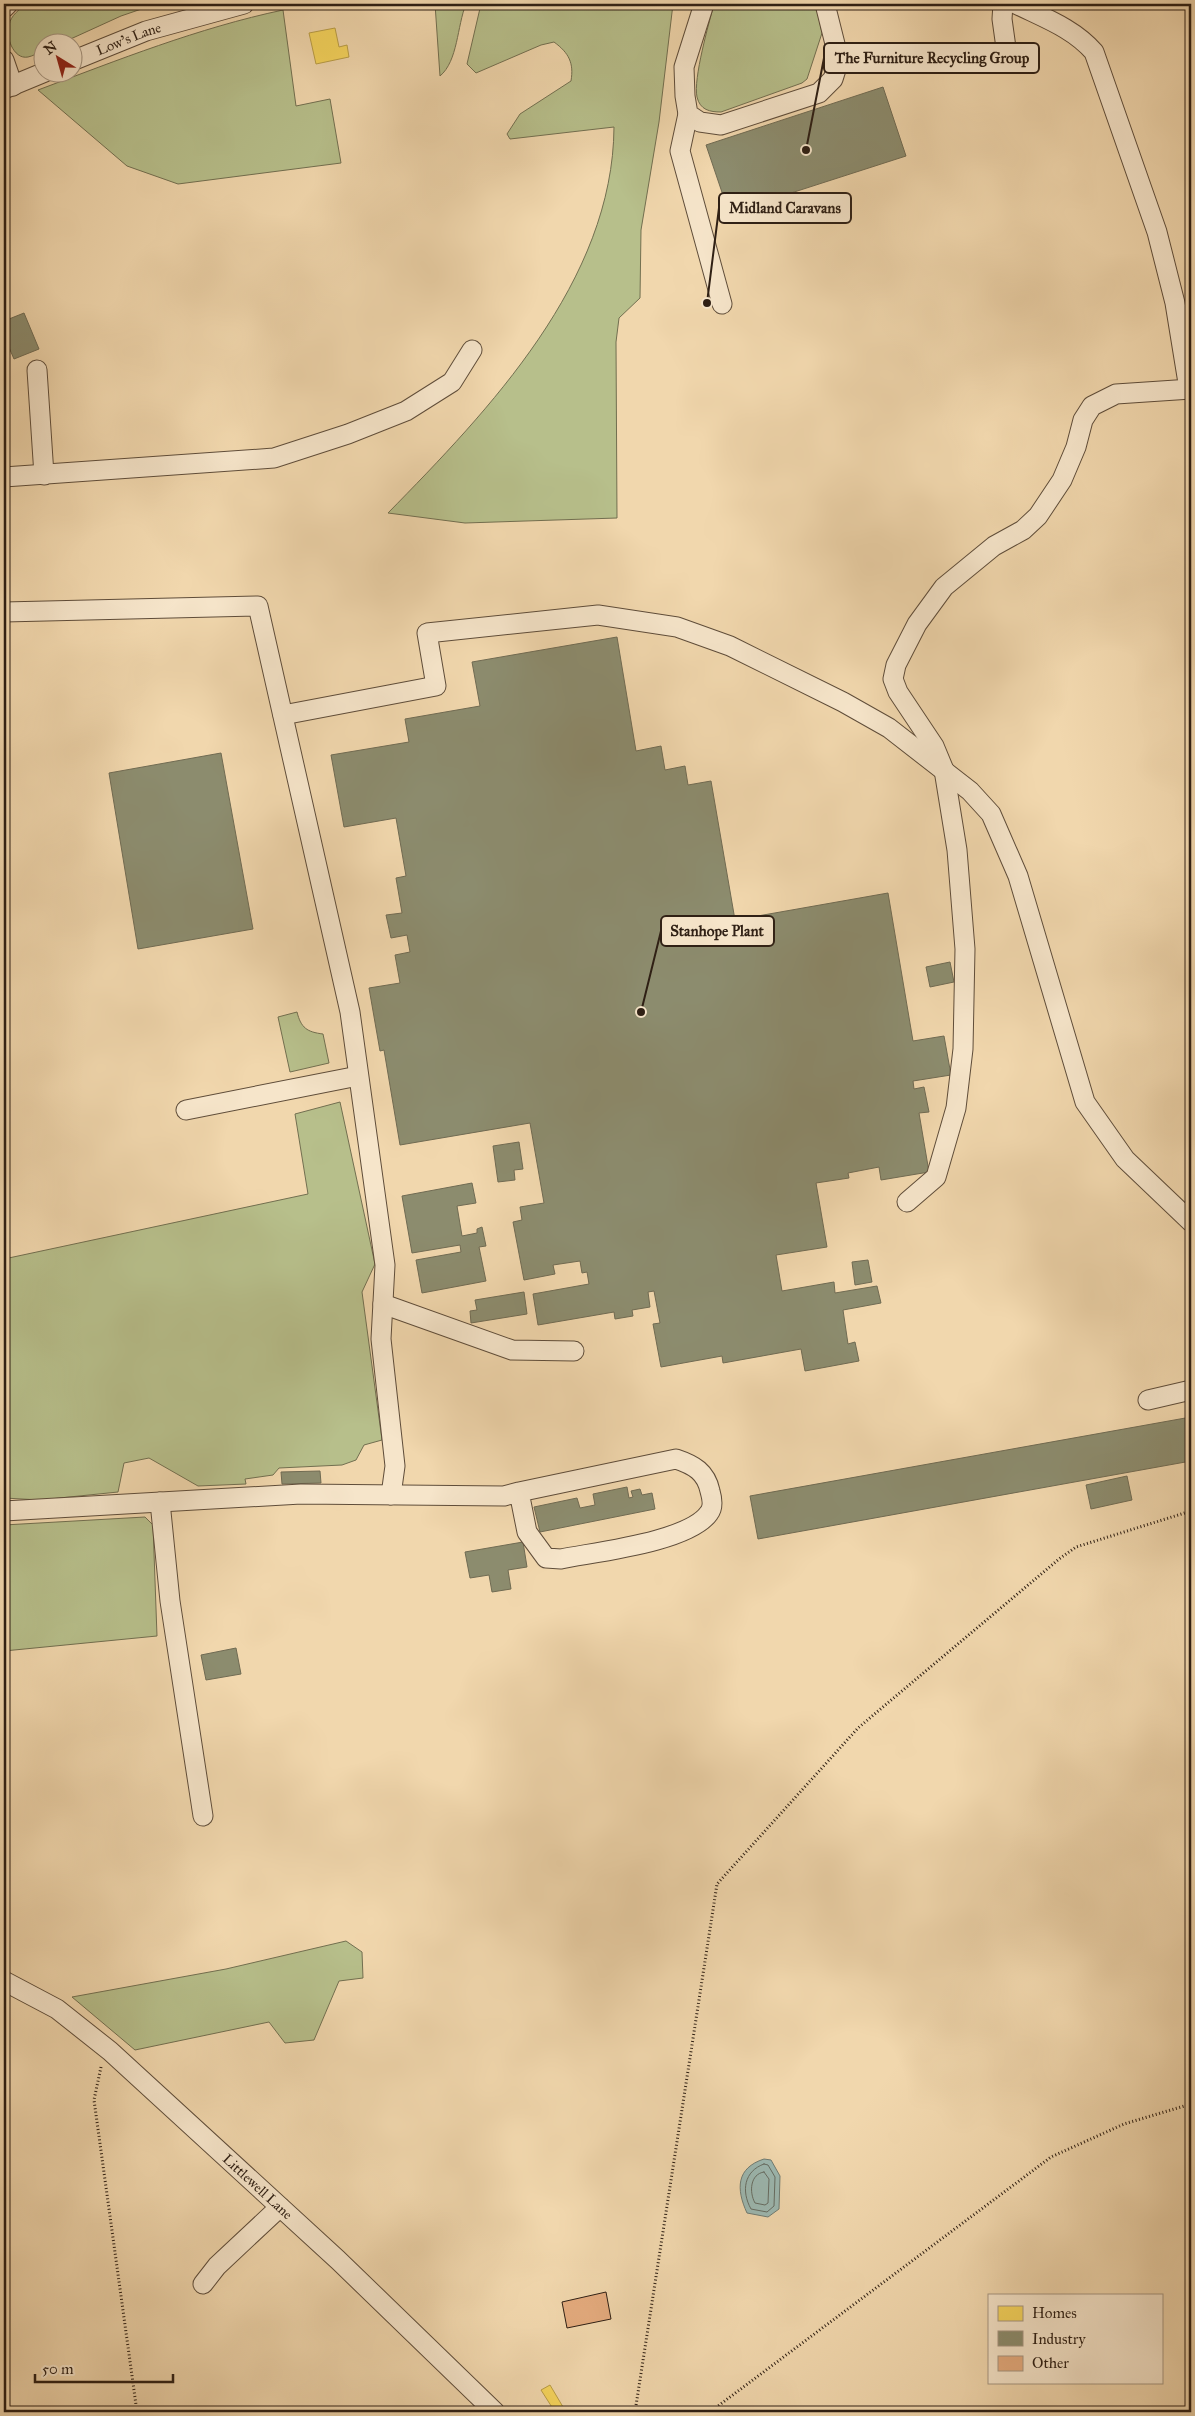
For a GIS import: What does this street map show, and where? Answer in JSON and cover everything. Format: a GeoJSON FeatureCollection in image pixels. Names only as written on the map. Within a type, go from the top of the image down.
{"type":"FeatureCollection","features":[{"type":"Feature","properties":{"kind":"street"},"geometry":{"type":"LineString","coordinates":[[4,8],[8,4]]}},
{"type":"Feature","properties":{"kind":"street","name":"Low's Lane"},"geometry":{"type":"LineString","coordinates":[[82,57],[146,31],[244,4]]}},
{"type":"Feature","properties":{"kind":"street"},"geometry":{"type":"LineString","coordinates":[[704,4],[684,67],[688,114],[680,151],[722,304]]}},
{"type":"Feature","properties":{"kind":"street"},"geometry":{"type":"LineString","coordinates":[[688,114],[700,122],[721,125],[819,93],[834,79],[839,60],[825,4]]}},
{"type":"Feature","properties":{"kind":"street"},"geometry":{"type":"LineString","coordinates":[[1003,4],[1002,20],[1008,62]]}},
{"type":"Feature","properties":{"kind":"street"},"geometry":{"type":"LineString","coordinates":[[907,1202],[936,1177],[956,1108],[963,1049],[965,949],[957,850],[944,770],[934,746],[898,692],[893,679],[896,665],[917,624],[944,587],[994,546],[1023,530],[1038,516],[1062,480],[1076,448],[1083,420],[1092,406],[1116,394],[1190,389],[1175,304],[1157,232],[1094,52],[1083,39],[1066,27],[1016,4]]}},
{"type":"Feature","properties":{"kind":"street"},"geometry":{"type":"LineString","coordinates":[[4,60],[8,88],[32,78]]}},
{"type":"Feature","properties":{"kind":"street"},"geometry":{"type":"LineString","coordinates":[[4,477],[274,458],[348,434],[406,411],[452,382],[472,350]]}},
{"type":"Feature","properties":{"kind":"street"},"geometry":{"type":"LineString","coordinates":[[38,370],[44,475]]}},
{"type":"Feature","properties":{"kind":"street"},"geometry":{"type":"LineString","coordinates":[[4,612],[258,606],[350,1012],[385,1265],[381,1339],[395,1466],[391,1495]]}},
{"type":"Feature","properties":{"kind":"street"},"geometry":{"type":"LineString","coordinates":[[282,714],[436,686],[427,633],[598,615],[677,627],[730,646],[843,702],[889,728],[970,791],[991,814],[1014,867],[1085,1102],[1125,1158],[1191,1222]]}},
{"type":"Feature","properties":{"kind":"street"},"geometry":{"type":"LineString","coordinates":[[186,1110],[358,1076]]}},
{"type":"Feature","properties":{"kind":"street"},"geometry":{"type":"LineString","coordinates":[[383,1304],[512,1350],[574,1350]]}},
{"type":"Feature","properties":{"kind":"street"},"geometry":{"type":"LineString","coordinates":[[1148,1400],[1191,1390]]}},
{"type":"Feature","properties":{"kind":"street"},"geometry":{"type":"LineString","coordinates":[[4,1511],[300,1494],[504,1496],[519,1492],[676,1460],[695,1466],[710,1487],[713,1501],[710,1512],[700,1522],[681,1532],[654,1541],[561,1558],[546,1558],[527,1532],[519,1492]]}},
{"type":"Feature","properties":{"kind":"street"},"geometry":{"type":"LineString","coordinates":[[160,1502],[170,1600],[203,1816]]}},
{"type":"Feature","properties":{"kind":"street","name":"Littlewell Lane"},"geometry":{"type":"LineString","coordinates":[[4,1981],[57,2009],[110,2051],[338,2260],[495,2412]]}},
{"type":"Feature","properties":{"kind":"street"},"geometry":{"type":"LineString","coordinates":[[203,2284],[217,2266],[280,2207]]}},
{"type":"Feature","properties":{"kind":"path"},"geometry":{"type":"LineString","coordinates":[[635,2412],[718,1884],[858,1728],[1059,1559],[1076,1546],[1191,1511]]}},
{"type":"Feature","properties":{"kind":"path"},"geometry":{"type":"LineString","coordinates":[[110,2051],[100,2069],[94,2100],[137,2412]]}},
{"type":"Feature","properties":{"kind":"path"},"geometry":{"type":"LineString","coordinates":[[710,2412],[1051,2157],[1124,2124],[1191,2104]]}},
{"type":"Feature","properties":{"kind":"green space"},"geometry":{"type":"Polygon","coordinates":[[[26,4],[156,4],[121,16],[82,34],[82,32],[32,32],[32,56],[28,57],[18,55],[9,40],[8,29],[10,21],[26,4]]]}},
{"type":"Feature","properties":{"kind":"green space"},"geometry":{"type":"Polygon","coordinates":[[[435,4],[466,4],[454,52],[446,70],[440,76],[435,4]]]}},
{"type":"Feature","properties":{"kind":"green space"},"geometry":{"type":"Polygon","coordinates":[[[481,4],[673,4],[659,122],[641,230],[640,298],[619,318],[616,342],[617,518],[465,523],[388,513],[466,431],[504,386],[538,339],[569,290],[592,238],[608,184],[614,127],[510,139],[507,134],[520,114],[571,81],[571,64],[567,54],[554,42],[541,45],[476,73],[467,64],[481,4]]]}},
{"type":"Feature","properties":{"kind":"green space"},"geometry":{"type":"Polygon","coordinates":[[[714,4],[816,4],[822,33],[807,79],[802,83],[721,112],[709,111],[700,105],[696,89],[697,78],[714,4]]]}},
{"type":"Feature","properties":{"kind":"green space"},"geometry":{"type":"Polygon","coordinates":[[[283,10],[296,106],[330,99],[341,163],[178,184],[127,166],[38,90],[59,82],[82,82],[82,73],[189,35],[283,10]]]}},
{"type":"Feature","properties":{"kind":"green space"},"geometry":{"type":"Polygon","coordinates":[[[297,1012],[300,1022],[306,1028],[323,1034],[329,1063],[290,1072],[278,1017],[297,1012]]]}},
{"type":"Feature","properties":{"kind":"green space"},"geometry":{"type":"Polygon","coordinates":[[[340,1102],[375,1264],[362,1292],[382,1440],[364,1445],[356,1460],[342,1465],[279,1468],[273,1475],[245,1479],[246,1484],[198,1486],[149,1458],[124,1463],[118,1492],[40,1500],[4,1498],[4,1259],[308,1194],[295,1114],[340,1102]]]}},
{"type":"Feature","properties":{"kind":"green space"},"geometry":{"type":"Polygon","coordinates":[[[145,1517],[153,1525],[157,1636],[4,1651],[4,1525],[145,1517]]]}},
{"type":"Feature","properties":{"kind":"green space"},"geometry":{"type":"Polygon","coordinates":[[[346,1941],[362,1952],[363,1978],[339,1981],[314,2040],[285,2043],[269,2022],[135,2050],[72,1997],[226,1969],[346,1941]]]}},
{"type":"Feature","properties":{"kind":"water"},"geometry":{"type":"Polygon","coordinates":[[[764,2159],[771,2160],[780,2176],[779,2209],[768,2217],[747,2213],[740,2188],[743,2174],[755,2163],[764,2159]]]}},
{"type":"Feature","properties":{"kind":"building: Homes"},"geometry":{"type":"Polygon","coordinates":[[[335,28],[339,47],[347,45],[349,57],[316,64],[309,33],[335,28]]]}},
{"type":"Feature","properties":{"kind":"building: Homes"},"geometry":{"type":"Polygon","coordinates":[[[550,2385],[566,2412],[555,2412],[541,2390],[550,2385]]]}},
{"type":"Feature","properties":{"kind":"building: Industry"},"geometry":{"type":"Polygon","coordinates":[[[883,87],[906,156],[729,213],[706,145],[883,87]]]}},
{"type":"Feature","properties":{"kind":"building: Industry"},"geometry":{"type":"Polygon","coordinates":[[[24,313],[39,349],[14,359],[4,336],[4,321],[24,313]]]}},
{"type":"Feature","properties":{"kind":"building: Industry"},"geometry":{"type":"Polygon","coordinates":[[[617,637],[636,751],[661,746],[665,770],[685,766],[688,785],[711,781],[735,920],[888,893],[913,1041],[944,1036],[951,1075],[913,1081],[914,1089],[924,1087],[929,1112],[919,1113],[929,1172],[881,1180],[879,1167],[848,1173],[849,1178],[816,1183],[827,1247],[776,1255],[782,1291],[834,1282],[835,1293],[877,1286],[881,1303],[843,1310],[848,1344],[855,1342],[859,1361],[805,1371],[801,1349],[723,1363],[722,1356],[661,1367],[653,1324],[660,1323],[654,1291],[648,1292],[650,1307],[632,1310],[633,1316],[615,1319],[614,1312],[538,1325],[533,1294],[589,1284],[587,1272],[582,1273],[580,1261],[553,1265],[555,1274],[524,1280],[513,1222],[522,1220],[520,1207],[544,1203],[530,1123],[400,1145],[384,1050],[380,1051],[369,988],[400,983],[395,955],[410,952],[407,935],[391,938],[386,915],[402,913],[396,878],[406,876],[396,818],[344,827],[331,755],[409,742],[405,719],[480,706],[472,662],[617,637]]]}},
{"type":"Feature","properties":{"kind":"building: Industry"},"geometry":{"type":"Polygon","coordinates":[[[221,753],[253,929],[138,949],[109,773],[221,753]]]}},
{"type":"Feature","properties":{"kind":"building: Industry"},"geometry":{"type":"Polygon","coordinates":[[[950,962],[954,982],[930,987],[926,967],[950,962]]]}},
{"type":"Feature","properties":{"kind":"building: Industry"},"geometry":{"type":"Polygon","coordinates":[[[519,1142],[523,1169],[514,1170],[515,1180],[498,1182],[493,1146],[519,1142]]]}},
{"type":"Feature","properties":{"kind":"building: Industry"},"geometry":{"type":"Polygon","coordinates":[[[472,1183],[476,1203],[457,1206],[462,1236],[477,1233],[477,1229],[482,1227],[486,1246],[479,1247],[486,1281],[422,1293],[416,1260],[461,1252],[460,1245],[412,1253],[402,1196],[472,1183]]]}},
{"type":"Feature","properties":{"kind":"building: Industry"},"geometry":{"type":"Polygon","coordinates":[[[868,1260],[872,1282],[855,1285],[852,1262],[868,1260]]]}},
{"type":"Feature","properties":{"kind":"building: Industry"},"geometry":{"type":"Polygon","coordinates":[[[524,1292],[527,1314],[471,1323],[470,1311],[477,1310],[475,1300],[524,1292]]]}},
{"type":"Feature","properties":{"kind":"building: Industry"},"geometry":{"type":"Polygon","coordinates":[[[1191,1417],[1191,1461],[758,1539],[750,1496],[1191,1417]]]}},
{"type":"Feature","properties":{"kind":"building: Industry"},"geometry":{"type":"Polygon","coordinates":[[[320,1471],[321,1483],[282,1484],[281,1472],[320,1471]]]}},
{"type":"Feature","properties":{"kind":"building: Industry"},"geometry":{"type":"Polygon","coordinates":[[[1127,1476],[1132,1500],[1091,1509],[1086,1485],[1127,1476]]]}},
{"type":"Feature","properties":{"kind":"building: Industry"},"geometry":{"type":"Polygon","coordinates":[[[627,1487],[629,1498],[633,1497],[631,1491],[640,1489],[642,1495],[652,1493],[655,1509],[540,1532],[534,1507],[577,1498],[580,1508],[595,1505],[593,1494],[627,1487]]]}},
{"type":"Feature","properties":{"kind":"building: Industry"},"geometry":{"type":"Polygon","coordinates":[[[523,1542],[527,1567],[508,1570],[511,1589],[492,1592],[489,1575],[470,1578],[465,1552],[523,1542]]]}},
{"type":"Feature","properties":{"kind":"building: Industry"},"geometry":{"type":"Polygon","coordinates":[[[236,1648],[241,1674],[206,1680],[201,1655],[236,1648]]]}},
{"type":"Feature","properties":{"kind":"building: Other"},"geometry":{"type":"Polygon","coordinates":[[[606,2292],[611,2319],[567,2328],[562,2302],[606,2292]]]}},
{"type":"Feature","properties":{"kind":"place","name":"The Furniture Recycling Group"},"geometry":{"type":"Point","coordinates":[806,150]}},
{"type":"Feature","properties":{"kind":"place","name":"Midland Caravans"},"geometry":{"type":"Point","coordinates":[707,303]}},
{"type":"Feature","properties":{"kind":"place","name":"Stanhope Plant"},"geometry":{"type":"Point","coordinates":[641,1012]}}]}
